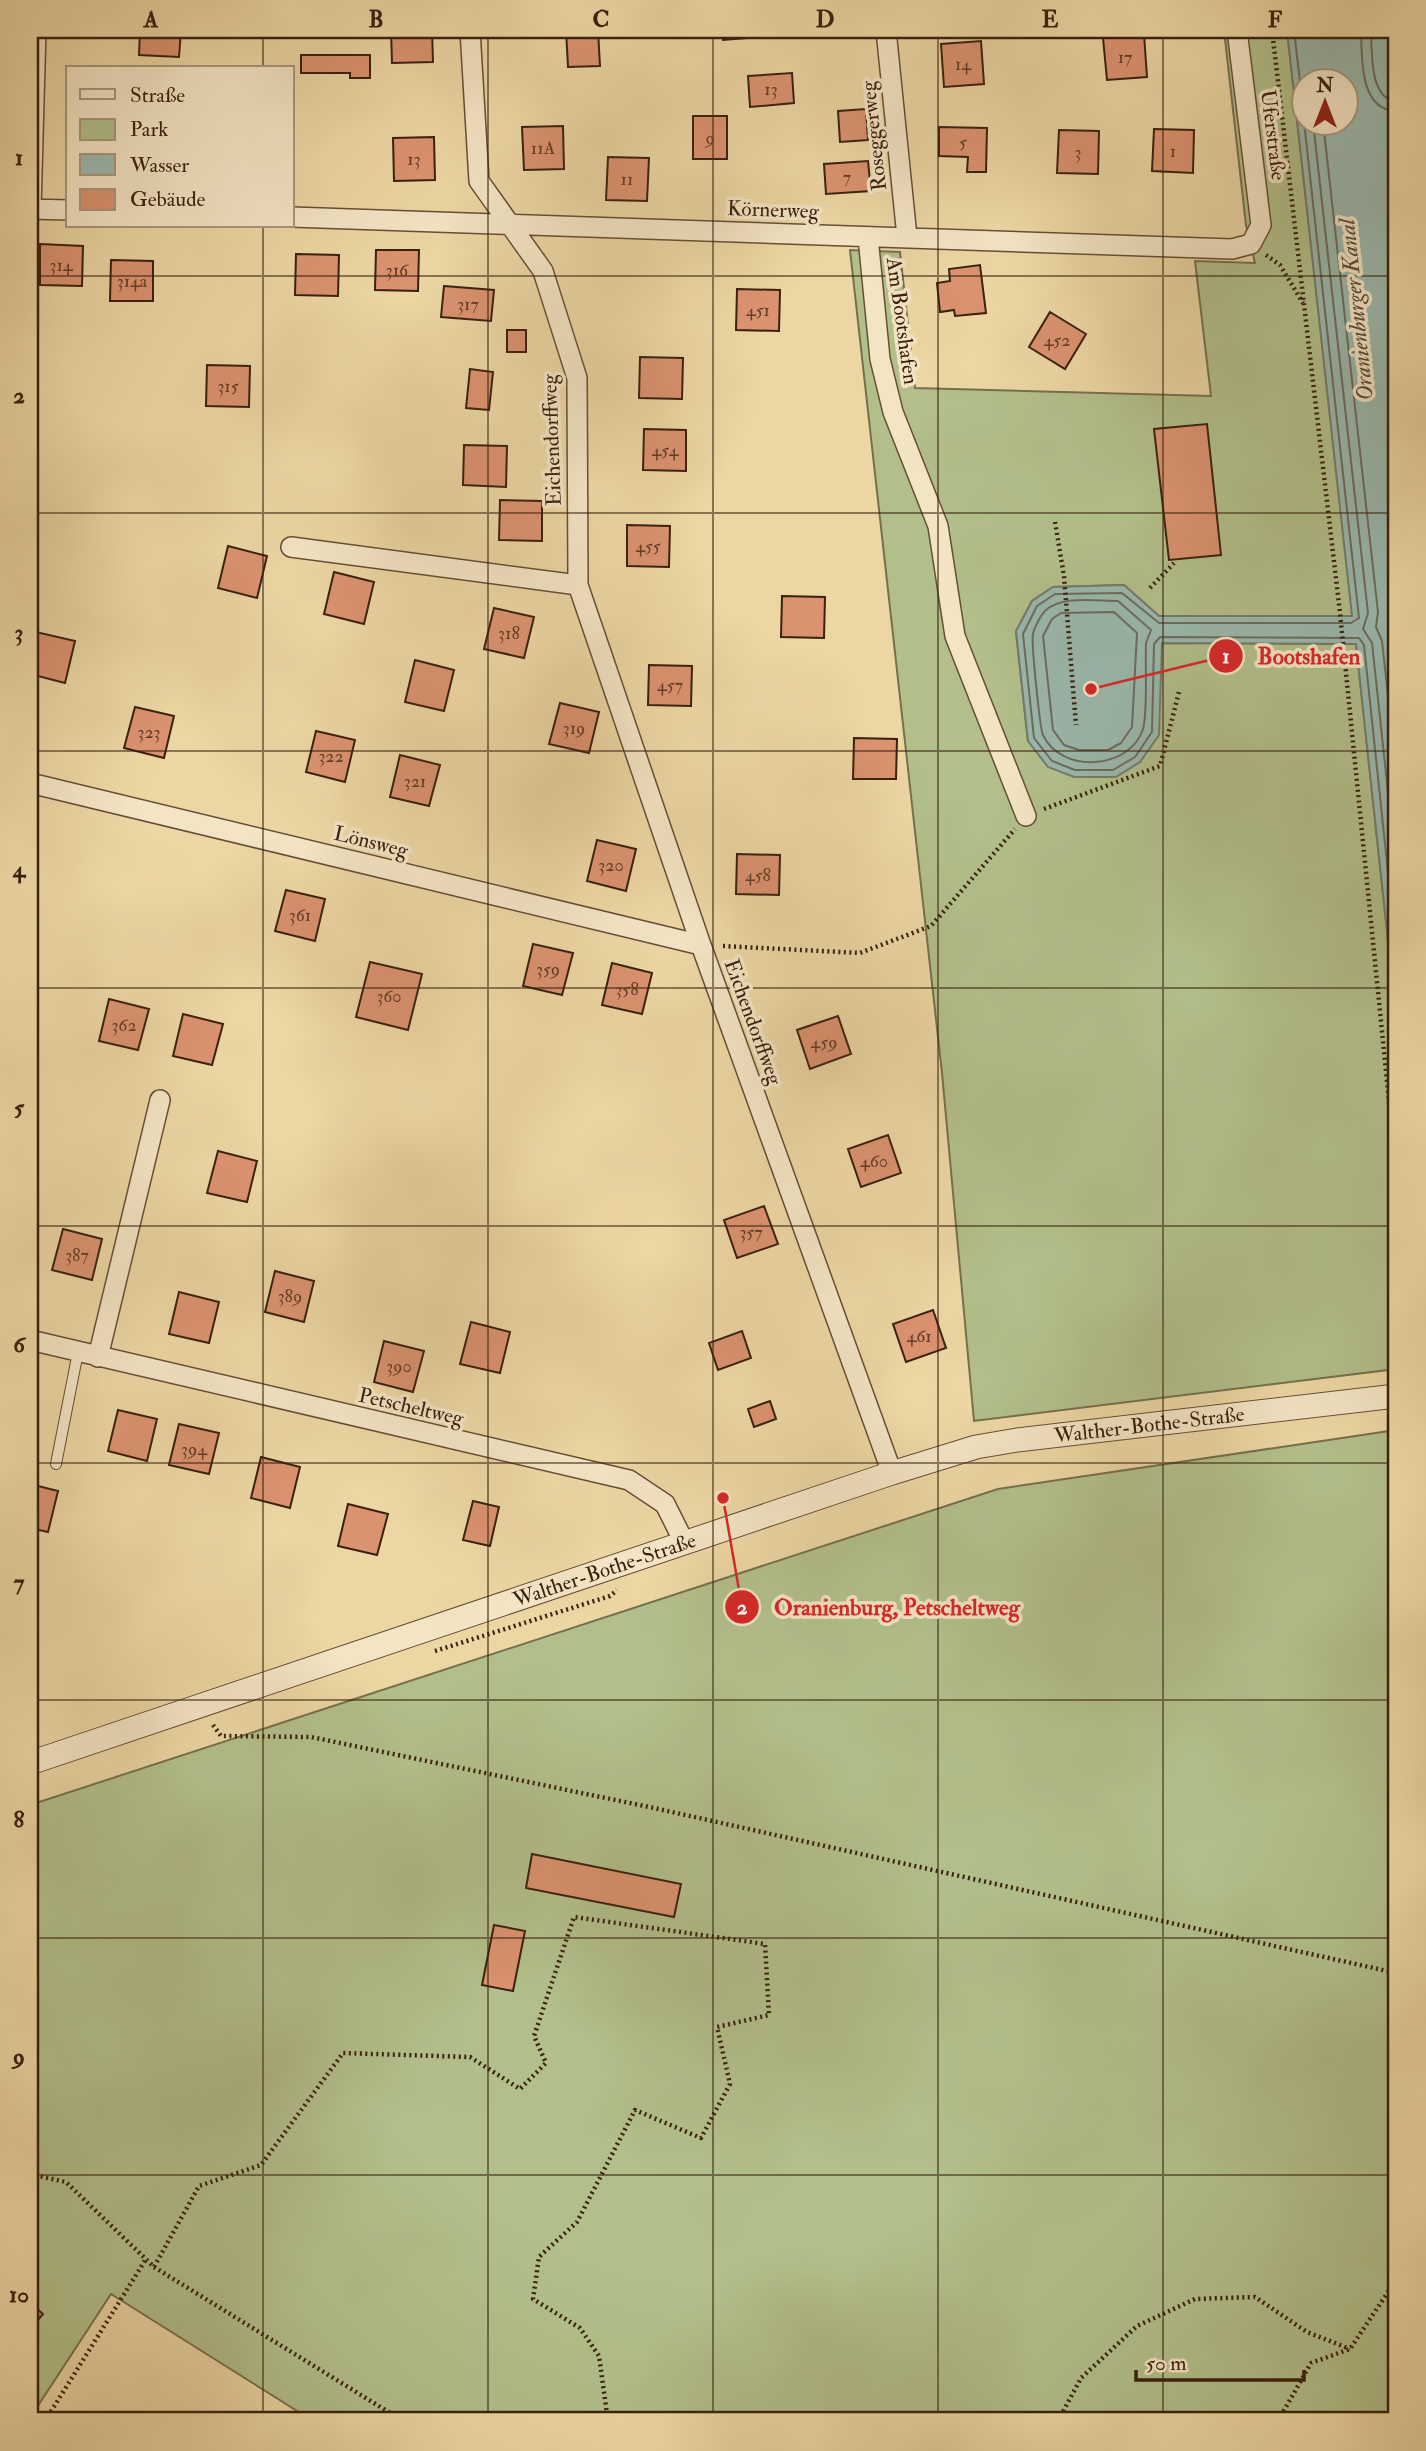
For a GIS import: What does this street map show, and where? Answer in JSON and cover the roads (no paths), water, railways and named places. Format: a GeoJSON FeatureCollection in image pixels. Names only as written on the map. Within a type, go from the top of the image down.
{"type":"FeatureCollection","features":[{"type":"Feature","properties":{"kind":"street"},"geometry":{"type":"LineString","coordinates":[[36,30],[30,209],[66,210]]}},
{"type":"Feature","properties":{"kind":"street","name":"Eichendorffweg"},"geometry":{"type":"LineString","coordinates":[[471,30],[479,181],[543,271],[577,378],[578,585],[701,945],[892,1473]]}},
{"type":"Feature","properties":{"kind":"street","name":"Roseggerweg"},"geometry":{"type":"LineString","coordinates":[[887,30],[907,237]]}},
{"type":"Feature","properties":{"kind":"street","name":"Uferstraße"},"geometry":{"type":"LineString","coordinates":[[1237,30],[1261,225],[1251,244]]}},
{"type":"Feature","properties":{"kind":"street","name":"Körnerweg"},"geometry":{"type":"LineString","coordinates":[[294,217],[1232,249],[1251,244]]}},
{"type":"Feature","properties":{"kind":"street","name":"Am Bootshafen"},"geometry":{"type":"LineString","coordinates":[[868,237],[880,359],[893,412],[938,526],[955,636],[1026,816]]}},
{"type":"Feature","properties":{"kind":"street"},"geometry":{"type":"LineString","coordinates":[[290,547],[578,585]]}},
{"type":"Feature","properties":{"kind":"street","name":"Lönsweg"},"geometry":{"type":"LineString","coordinates":[[30,783],[701,945]]}},
{"type":"Feature","properties":{"kind":"street"},"geometry":{"type":"LineString","coordinates":[[98,1357],[160,1100]]}},
{"type":"Feature","properties":{"kind":"street","name":"Petscheltweg"},"geometry":{"type":"LineString","coordinates":[[30,1340],[629,1480],[665,1504],[685,1544]]}},
{"type":"Feature","properties":{"kind":"street","name":"Walther-Bothe-Straße"},"geometry":{"type":"LineString","coordinates":[[30,1763],[976,1447],[1396,1396]]}},
{"type":"Feature","properties":{"kind":"lane"},"geometry":{"type":"LineString","coordinates":[[56,1464],[78,1352]]}},
{"type":"Feature","properties":{"kind":"water","name":"Oranienburger Kanal"},"geometry":{"type":"Polygon","coordinates":[[[1287,30],[1387,30],[1396,115],[1396,1014],[1356,644],[1162,643],[1159,735],[1140,762],[1116,777],[1074,777],[1048,767],[1028,741],[1016,631],[1032,601],[1053,587],[1124,585],[1159,616],[1352,616],[1299,136],[1360,136],[1360,66],[1291,66],[1287,30]]]}},
{"type":"Feature","properties":{"kind":"place","name":"Bootshafen"},"geometry":{"type":"Point","coordinates":[1091,689]}},
{"type":"Feature","properties":{"kind":"place","name":"Oranienburg, Petscheltweg"},"geometry":{"type":"Point","coordinates":[723,1498]}}]}
